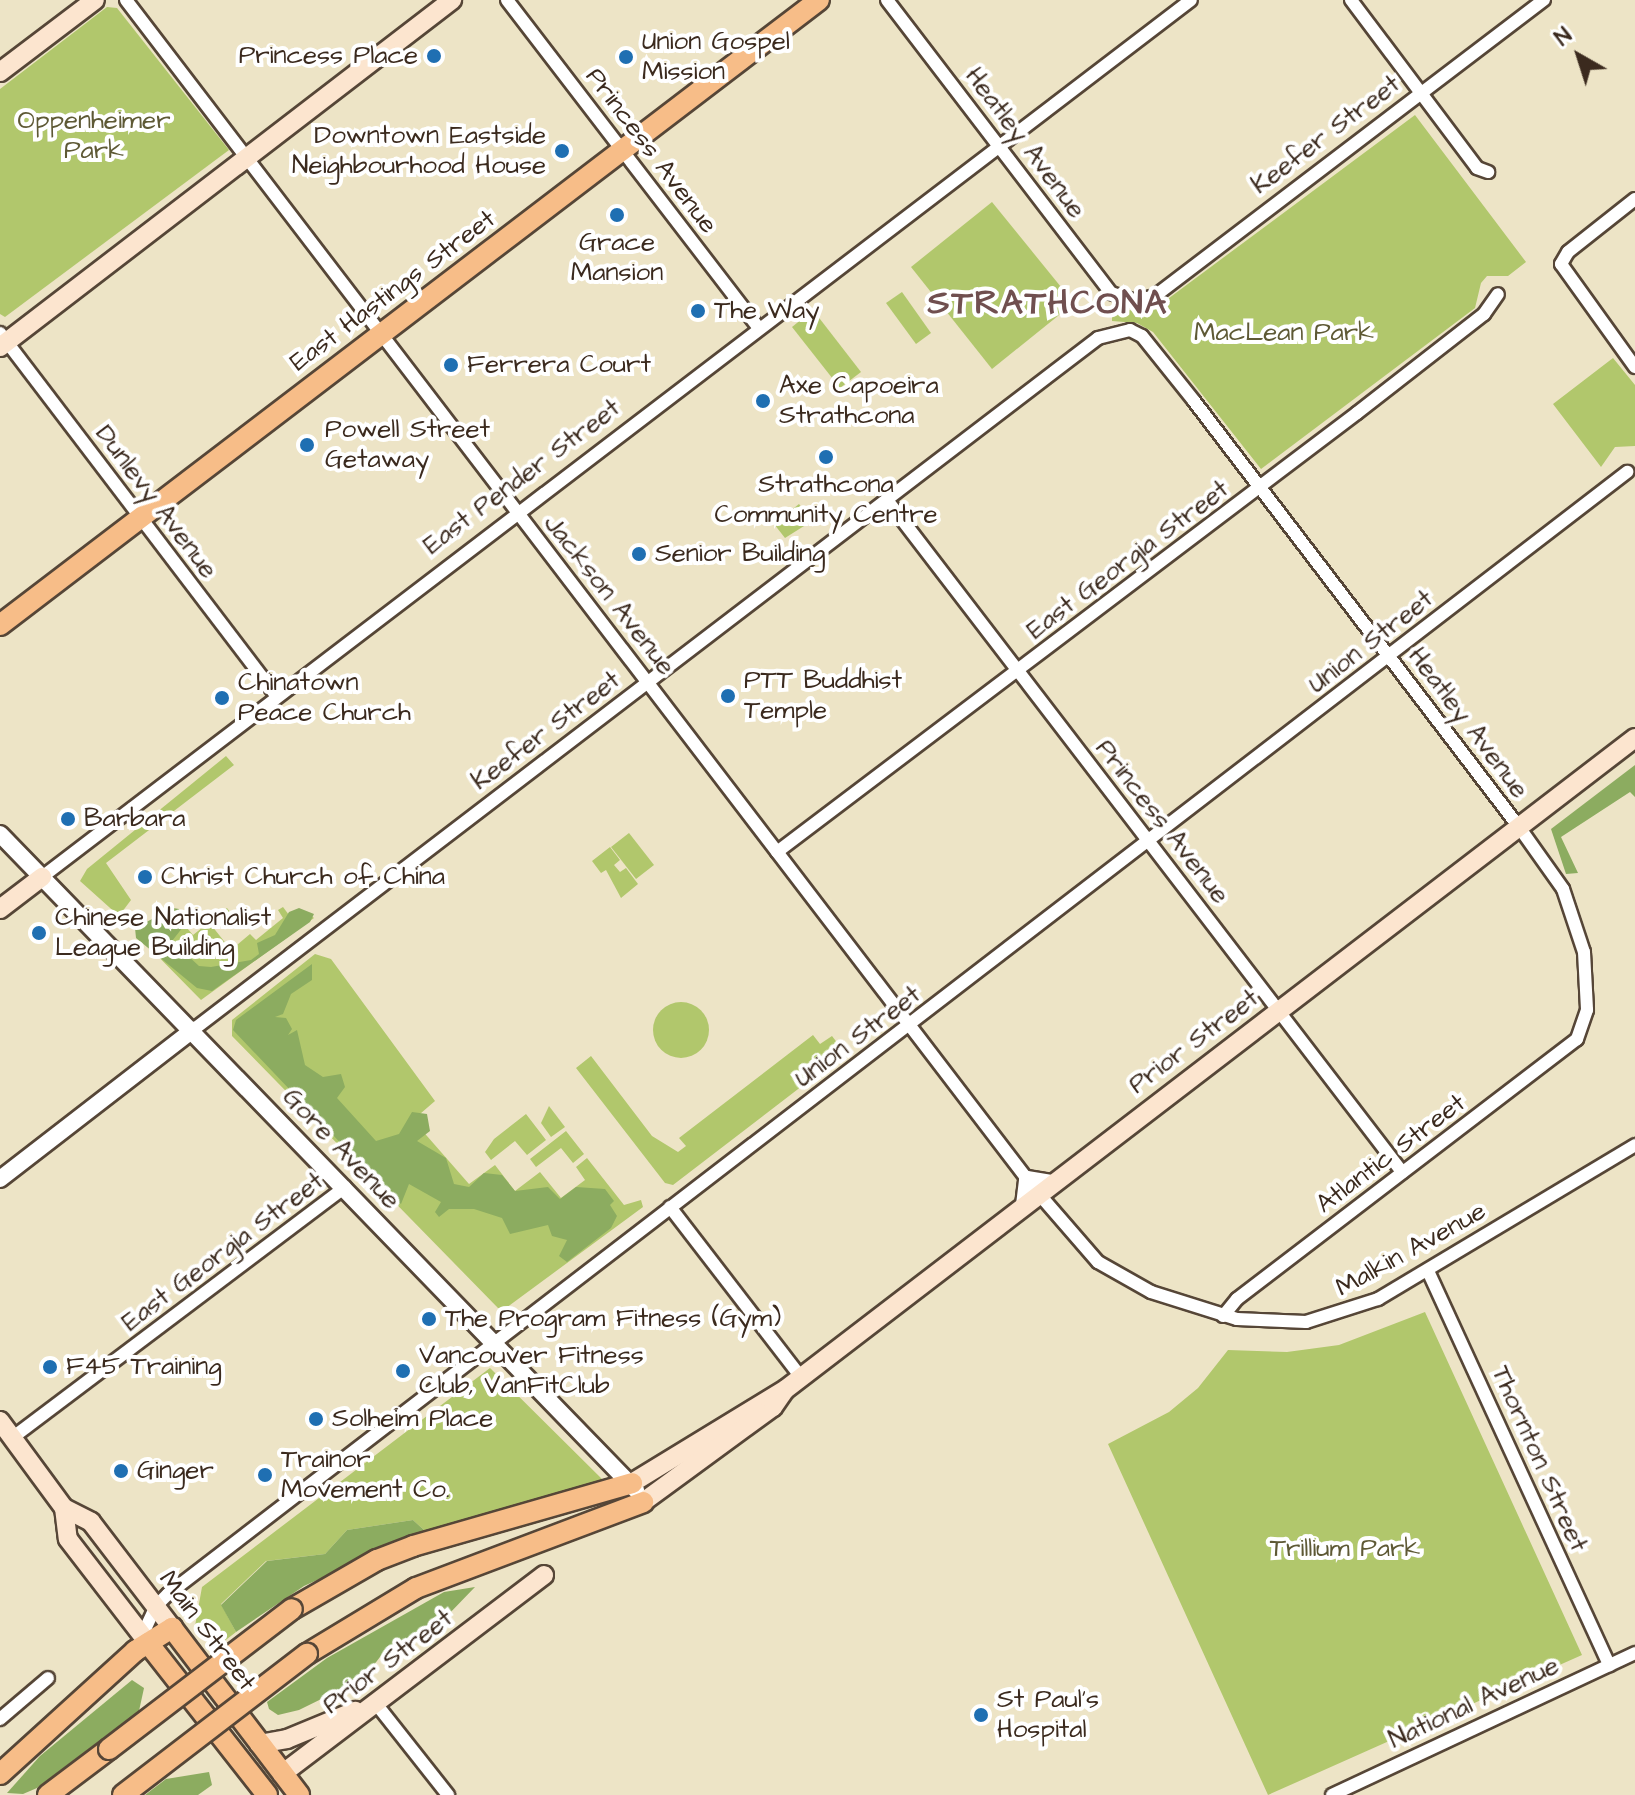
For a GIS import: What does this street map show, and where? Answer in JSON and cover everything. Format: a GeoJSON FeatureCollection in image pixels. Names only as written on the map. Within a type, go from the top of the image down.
{"type":"FeatureCollection","features":[{"type":"Feature","properties":{"kind":"main road"},"geometry":{"type":"LineString","coordinates":[[0,72],[95,0]]}},
{"type":"Feature","properties":{"kind":"main road"},"geometry":{"type":"LineString","coordinates":[[2,341],[452,0]]}},
{"type":"Feature","properties":{"kind":"main road","name":"East Hastings Street"},"geometry":{"type":"LineString","coordinates":[[0,625],[819,0]]}},
{"type":"Feature","properties":{"kind":"main road","name":"Prior Street"},"geometry":{"type":"LineString","coordinates":[[632,1483],[786,1389],[1036,1190],[1279,1010],[1635,738]]}},
{"type":"Feature","properties":{"kind":"main road","name":"East Pender Street"},"geometry":{"type":"LineString","coordinates":[[0,909],[42,877]]}},
{"type":"Feature","properties":{"kind":"main road","name":"Prior Street"},"geometry":{"type":"LineString","coordinates":[[643,1502],[773,1407],[786,1389]]}},
{"type":"Feature","properties":{"kind":"main road","name":"Main Street"},"geometry":{"type":"LineString","coordinates":[[0,1421],[64,1508],[91,1522],[299,1795]]}},
{"type":"Feature","properties":{"kind":"main road"},"geometry":{"type":"LineString","coordinates":[[48,1795],[292,1609],[401,1551],[632,1483]]}},
{"type":"Feature","properties":{"kind":"main road"},"geometry":{"type":"LineString","coordinates":[[123,1795],[307,1654],[416,1588],[643,1502]]}},
{"type":"Feature","properties":{"kind":"main road","name":"Main Street"},"geometry":{"type":"LineString","coordinates":[[64,1508],[68,1539],[139,1646],[258,1792]]}},
{"type":"Feature","properties":{"kind":"main road","name":"Prior Street"},"geometry":{"type":"LineString","coordinates":[[258,1792],[377,1705],[544,1575]]}},
{"type":"Feature","properties":{"kind":"main road"},"geometry":{"type":"LineString","coordinates":[[0,1774],[139,1646],[172,1628]]}},
{"type":"Feature","properties":{"kind":"main road"},"geometry":{"type":"LineString","coordinates":[[259,1744],[377,1705]]}},
{"type":"Feature","properties":{"kind":"street","name":"Jackson Avenue"},"geometry":{"type":"LineString","coordinates":[[126,0],[1036,1190]]}},
{"type":"Feature","properties":{"kind":"street","name":"Princess Avenue"},"geometry":{"type":"LineString","coordinates":[[507,0],[759,329]]}},
{"type":"Feature","properties":{"kind":"street","name":"Heatley Avenue"},"geometry":{"type":"LineString","coordinates":[[887,0],[1111,293],[1135,301]]}},
{"type":"Feature","properties":{"kind":"street","name":"East Pender Street"},"geometry":{"type":"LineString","coordinates":[[42,877],[1191,0]]}},
{"type":"Feature","properties":{"kind":"street"},"geometry":{"type":"LineString","coordinates":[[1351,0],[1477,168],[1488,172]]}},
{"type":"Feature","properties":{"kind":"street","name":"Keefer Street"},"geometry":{"type":"LineString","coordinates":[[1135,301],[1155,296],[1544,0]]}},
{"type":"Feature","properties":{"kind":"street"},"geometry":{"type":"LineString","coordinates":[[1635,199],[1568,252],[1561,264],[1635,367]]}},
{"type":"Feature","properties":{"kind":"street","name":"East Georgia Street"},"geometry":{"type":"LineString","coordinates":[[777,852],[1484,314],[1498,294]]}},
{"type":"Feature","properties":{"kind":"street","name":"Heatley Avenue"},"geometry":{"type":"LineString","coordinates":[[1124,329],[1142,336],[1389,656],[1563,889],[1584,952],[1584,1027]]}},
{"type":"Feature","properties":{"kind":"street","name":"Keefer Street"},"geometry":{"type":"LineString","coordinates":[[0,1179],[1098,338],[1124,329]]}},
{"type":"Feature","properties":{"kind":"street","name":"Dunlevy Avenue"},"geometry":{"type":"LineString","coordinates":[[2,341],[277,697]]}},
{"type":"Feature","properties":{"kind":"street","name":"Union Street"},"geometry":{"type":"LineString","coordinates":[[139,1646],[156,1606],[1627,472]]}},
{"type":"Feature","properties":{"kind":"street","name":"Princess Avenue"},"geometry":{"type":"LineString","coordinates":[[887,500],[1402,1172]]}},
{"type":"Feature","properties":{"kind":"street","name":"Gore Avenue"},"geometry":{"type":"LineString","coordinates":[[0,834],[632,1483],[643,1502]]}},
{"type":"Feature","properties":{"kind":"street","name":"Atlantic Street"},"geometry":{"type":"LineString","coordinates":[[1223,1316],[1237,1299],[1566,1048],[1584,1027]]}},
{"type":"Feature","properties":{"kind":"street","name":"Malkin Avenue"},"geometry":{"type":"LineString","coordinates":[[1036,1190],[1085,1249],[1112,1272],[1151,1292],[1223,1316],[1282,1323],[1322,1319],[1368,1305],[1635,1145]]}},
{"type":"Feature","properties":{"kind":"street","name":"East Georgia Street"},"geometry":{"type":"LineString","coordinates":[[12,1438],[345,1187]]}},
{"type":"Feature","properties":{"kind":"street"},"geometry":{"type":"LineString","coordinates":[[670,1207],[801,1377]]}},
{"type":"Feature","properties":{"kind":"street","name":"Thornton Street"},"geometry":{"type":"LineString","coordinates":[[1428,1271],[1609,1665]]}},
{"type":"Feature","properties":{"kind":"street","name":"National Avenue"},"geometry":{"type":"LineString","coordinates":[[1332,1795],[1635,1653]]}},
{"type":"Feature","properties":{"kind":"street"},"geometry":{"type":"LineString","coordinates":[[0,1719],[48,1678]]}},
{"type":"Feature","properties":{"kind":"street"},"geometry":{"type":"LineString","coordinates":[[377,1705],[448,1795]]}},
{"type":"Feature","properties":{"kind":"green space","name":"Oppenheimer Park"},"geometry":{"type":"Polygon","coordinates":[[[107,7],[117,8],[229,150],[5,317],[0,314],[0,89],[107,7]]]}},
{"type":"Feature","properties":{"kind":"green space","name":"MacLean Park"},"geometry":{"type":"Polygon","coordinates":[[[1415,115],[1526,262],[1508,276],[1487,276],[1481,283],[1475,308],[1261,469],[1153,332],[1137,323],[1112,321],[1112,306],[1138,312],[1157,307],[1415,115]]]}},
{"type":"Feature","properties":{"kind":"green space"},"geometry":{"type":"Polygon","coordinates":[[[992,202],[1074,303],[992,369],[911,267],[992,202]]]}},
{"type":"Feature","properties":{"kind":"green space"},"geometry":{"type":"Polygon","coordinates":[[[902,292],[931,333],[916,344],[886,303],[902,292]]]}},
{"type":"Feature","properties":{"kind":"green space"},"geometry":{"type":"Polygon","coordinates":[[[813,310],[861,372],[840,388],[792,327],[813,310]]]}},
{"type":"Feature","properties":{"kind":"green space"},"geometry":{"type":"Polygon","coordinates":[[[1613,358],[1635,385],[1635,446],[1615,447],[1601,467],[1553,404],[1613,358]]]}},
{"type":"Feature","properties":{"kind":"green space"},"geometry":{"type":"Polygon","coordinates":[[[799,504],[812,521],[785,538],[774,524],[799,504]]]}},
{"type":"Feature","properties":{"kind":"green space"},"geometry":{"type":"Polygon","coordinates":[[[226,756],[234,765],[106,863],[131,900],[119,916],[80,881],[87,869],[226,756]]]}},
{"type":"Feature","properties":{"kind":"green space"},"geometry":{"type":"Polygon","coordinates":[[[1635,765],[1635,797],[1630,792],[1561,837],[1578,873],[1566,874],[1551,829],[1635,765]]]}},
{"type":"Feature","properties":{"kind":"green space"},"geometry":{"type":"Polygon","coordinates":[[[629,833],[654,865],[636,879],[611,847],[629,833]]]}},
{"type":"Feature","properties":{"kind":"green space"},"geometry":{"type":"Polygon","coordinates":[[[610,847],[620,860],[614,865],[620,872],[626,868],[638,884],[621,898],[606,870],[601,873],[592,861],[610,847]]]}},
{"type":"Feature","properties":{"kind":"green space"},"geometry":{"type":"Polygon","coordinates":[[[283,907],[295,923],[309,914],[314,918],[201,1000],[141,939],[176,915],[193,935],[227,908],[230,912],[212,926],[231,950],[250,934],[256,940],[283,918],[278,910],[283,907]]]}},
{"type":"Feature","properties":{"kind":"green space"},"geometry":{"type":"Polygon","coordinates":[[[173,908],[179,909],[183,927],[172,941],[199,966],[211,967],[251,960],[259,954],[257,943],[275,935],[289,912],[299,908],[314,914],[310,922],[212,991],[197,988],[136,938],[135,928],[173,908]]]}},
{"type":"Feature","properties":{"kind":"green space"},"geometry":{"type":"Polygon","coordinates":[[[315,954],[331,959],[435,1101],[413,1120],[469,1184],[495,1165],[515,1191],[540,1172],[561,1198],[585,1180],[576,1167],[587,1158],[624,1205],[641,1200],[643,1207],[506,1308],[498,1308],[232,1036],[232,1020],[315,954]]]}},
{"type":"Feature","properties":{"kind":"green space"},"geometry":{"type":"Polygon","coordinates":[[[312,964],[312,980],[291,994],[283,1014],[275,1017],[286,1018],[292,1029],[288,1035],[297,1030],[305,1065],[323,1077],[341,1074],[345,1087],[337,1098],[376,1141],[399,1134],[412,1112],[427,1114],[430,1131],[417,1141],[446,1158],[454,1184],[469,1187],[484,1173],[502,1175],[515,1191],[548,1187],[560,1199],[576,1187],[605,1189],[614,1201],[610,1205],[617,1216],[611,1228],[567,1262],[559,1256],[567,1240],[552,1236],[548,1225],[510,1234],[502,1218],[474,1209],[449,1209],[439,1217],[435,1212],[441,1202],[409,1184],[401,1204],[389,1194],[233,1030],[236,1020],[312,964]]]}},
{"type":"Feature","properties":{"kind":"green space"},"geometry":{"type":"Polygon","coordinates":[[[681,1002],[701,1010],[709,1030],[701,1050],[681,1058],[661,1050],[653,1030],[661,1010],[681,1002]]]}},
{"type":"Feature","properties":{"kind":"green space"},"geometry":{"type":"Polygon","coordinates":[[[813,1035],[820,1044],[832,1036],[845,1053],[673,1185],[665,1183],[576,1068],[591,1056],[652,1136],[678,1152],[686,1146],[679,1138],[813,1035]]]}},
{"type":"Feature","properties":{"kind":"green space"},"geometry":{"type":"Polygon","coordinates":[[[549,1106],[565,1127],[551,1137],[541,1123],[549,1106]]]}},
{"type":"Feature","properties":{"kind":"green space"},"geometry":{"type":"Polygon","coordinates":[[[526,1114],[546,1140],[527,1155],[515,1141],[491,1160],[485,1152],[494,1139],[526,1114]]]}},
{"type":"Feature","properties":{"kind":"green space"},"geometry":{"type":"Polygon","coordinates":[[[566,1131],[584,1154],[573,1163],[561,1148],[536,1167],[530,1159],[566,1131]]]}},
{"type":"Feature","properties":{"kind":"green space","name":"Trillium Park"},"geometry":{"type":"Polygon","coordinates":[[[1425,1312],[1582,1655],[1268,1795],[1108,1444],[1169,1412],[1198,1388],[1228,1350],[1287,1352],[1339,1345],[1425,1312]]]}},
{"type":"Feature","properties":{"kind":"green space"},"geometry":{"type":"Polygon","coordinates":[[[490,1368],[606,1483],[425,1531],[413,1520],[347,1530],[325,1554],[266,1561],[221,1604],[236,1632],[213,1650],[195,1626],[202,1587],[490,1368]]]}},
{"type":"Feature","properties":{"kind":"green space"},"geometry":{"type":"Polygon","coordinates":[[[413,1520],[425,1531],[304,1586],[236,1632],[221,1605],[267,1561],[325,1554],[347,1530],[413,1520]]]}},
{"type":"Feature","properties":{"kind":"green space"},"geometry":{"type":"Polygon","coordinates":[[[475,1587],[446,1617],[383,1653],[364,1678],[299,1710],[278,1715],[269,1709],[267,1702],[327,1658],[444,1592],[475,1587]]]}},
{"type":"Feature","properties":{"kind":"green space"},"geometry":{"type":"Polygon","coordinates":[[[132,1680],[144,1688],[139,1711],[37,1788],[23,1794],[7,1793],[40,1756],[132,1680]]]}},
{"type":"Feature","properties":{"kind":"green space"},"geometry":{"type":"Polygon","coordinates":[[[209,1772],[212,1785],[198,1795],[145,1795],[166,1779],[209,1772]]]}},
{"type":"Feature","properties":{"kind":"place","name":"Princess Place"},"geometry":{"type":"Point","coordinates":[434,56]}},
{"type":"Feature","properties":{"kind":"place","name":"Union Gospel Mission"},"geometry":{"type":"Point","coordinates":[626,57]}},
{"type":"Feature","properties":{"kind":"place","name":"Downtown Eastside Neighbourhood House"},"geometry":{"type":"Point","coordinates":[562,151]}},
{"type":"Feature","properties":{"kind":"place","name":"Grace Mansion"},"geometry":{"type":"Point","coordinates":[617,215]}},
{"type":"Feature","properties":{"kind":"place","name":"The Way"},"geometry":{"type":"Point","coordinates":[698,311]}},
{"type":"Feature","properties":{"kind":"place","name":"Ferrera Court"},"geometry":{"type":"Point","coordinates":[451,365]}},
{"type":"Feature","properties":{"kind":"place","name":"Axe Capoeira Strathcona"},"geometry":{"type":"Point","coordinates":[763,401]}},
{"type":"Feature","properties":{"kind":"place","name":"Powell Street Getaway"},"geometry":{"type":"Point","coordinates":[307,445]}},
{"type":"Feature","properties":{"kind":"place","name":"Strathcona Community Centre"},"geometry":{"type":"Point","coordinates":[826,457]}},
{"type":"Feature","properties":{"kind":"place","name":"Senior Building"},"geometry":{"type":"Point","coordinates":[639,554]}},
{"type":"Feature","properties":{"kind":"place","name":"PTT Buddhist Temple"},"geometry":{"type":"Point","coordinates":[728,696]}},
{"type":"Feature","properties":{"kind":"place","name":"Chinatown Peace Church"},"geometry":{"type":"Point","coordinates":[222,698]}},
{"type":"Feature","properties":{"kind":"place","name":"Barbara"},"geometry":{"type":"Point","coordinates":[68,819]}},
{"type":"Feature","properties":{"kind":"place","name":"Christ Church of China"},"geometry":{"type":"Point","coordinates":[145,877]}},
{"type":"Feature","properties":{"kind":"place","name":"Chinese Nationalist League Building"},"geometry":{"type":"Point","coordinates":[39,933]}},
{"type":"Feature","properties":{"kind":"place","name":"The Program Fitness (Gym)"},"geometry":{"type":"Point","coordinates":[429,1319]}},
{"type":"Feature","properties":{"kind":"place","name":"F45 Training"},"geometry":{"type":"Point","coordinates":[50,1367]}},
{"type":"Feature","properties":{"kind":"place","name":"Vancouver Fitness Club, VanFitClub"},"geometry":{"type":"Point","coordinates":[403,1371]}},
{"type":"Feature","properties":{"kind":"place","name":"Solheim Place"},"geometry":{"type":"Point","coordinates":[316,1419]}},
{"type":"Feature","properties":{"kind":"place","name":"Ginger"},"geometry":{"type":"Point","coordinates":[121,1471]}},
{"type":"Feature","properties":{"kind":"place","name":"Trainor Movement Co."},"geometry":{"type":"Point","coordinates":[265,1475]}},
{"type":"Feature","properties":{"kind":"place","name":"St Paul's Hospital"},"geometry":{"type":"Point","coordinates":[981,1715]}},
{"type":"Feature","properties":{"kind":"district","name":"STRATHCONA"},"geometry":{"type":"Point","coordinates":[1048,304]}}]}
